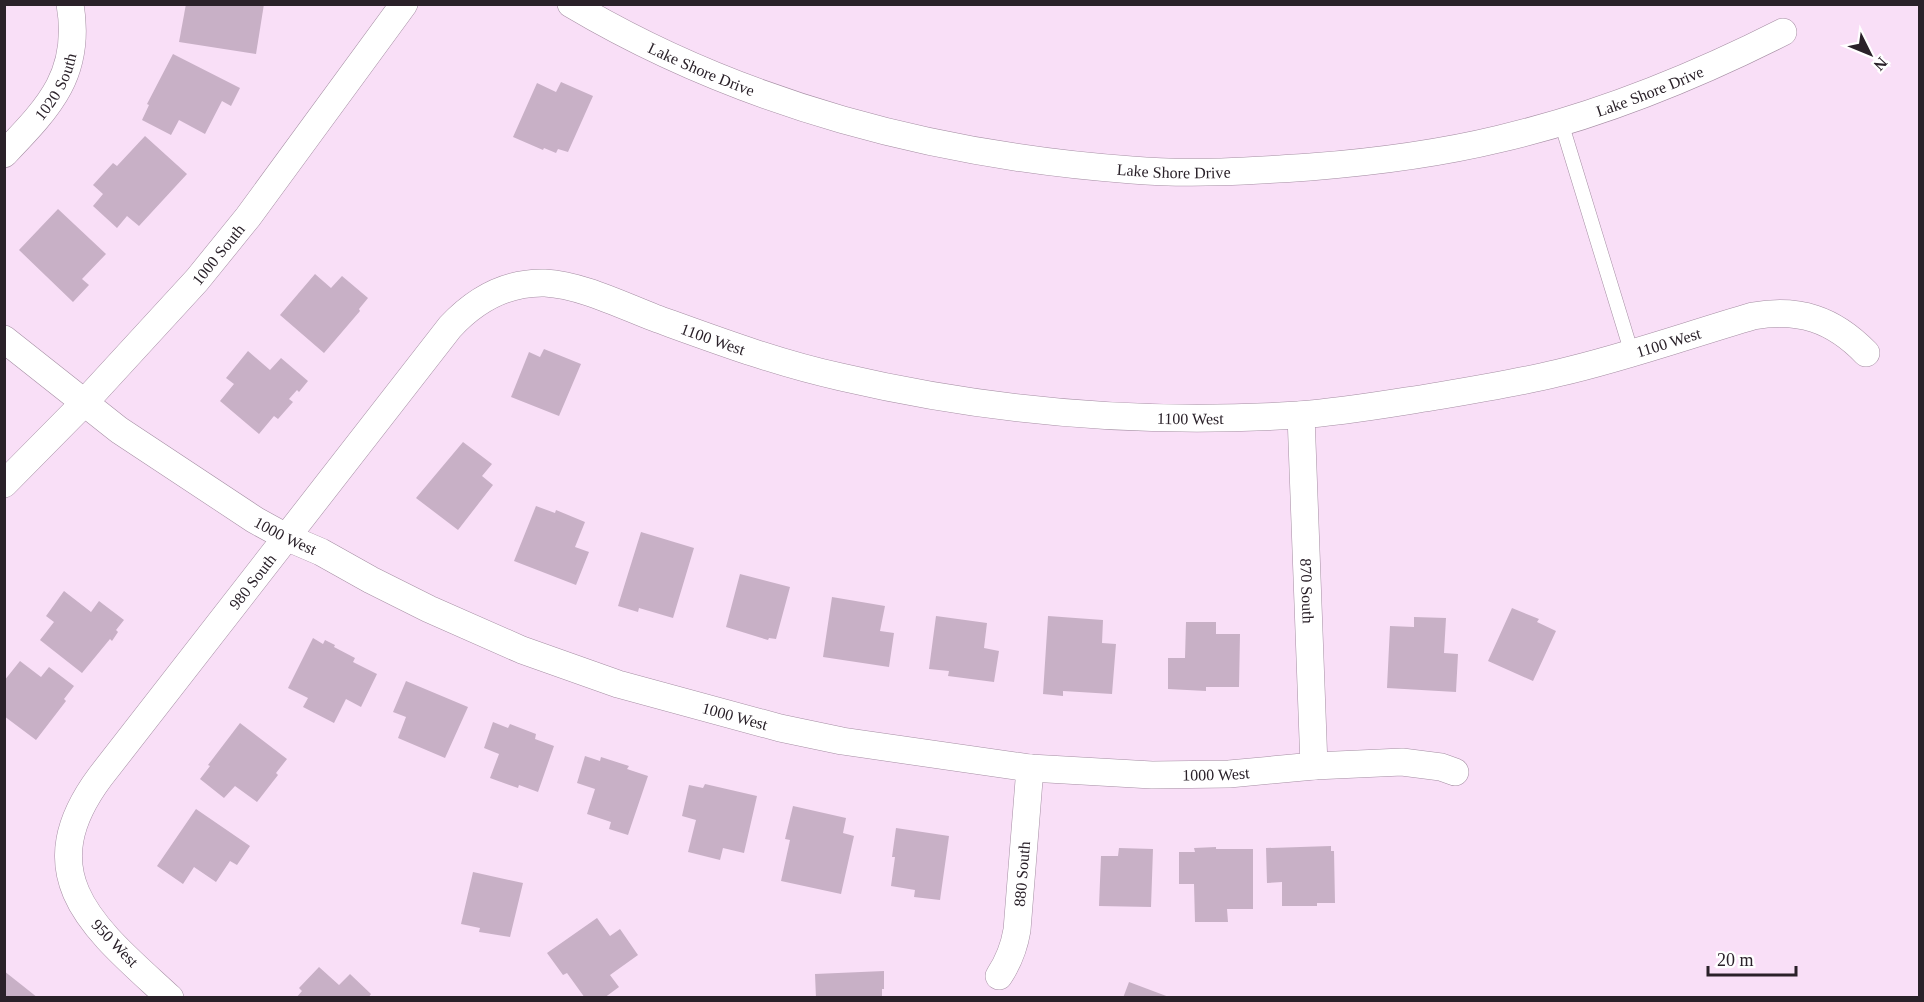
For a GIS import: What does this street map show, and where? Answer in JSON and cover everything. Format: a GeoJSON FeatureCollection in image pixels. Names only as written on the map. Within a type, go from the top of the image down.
{"type":"FeatureCollection","features":[{"type":"Feature","properties":{"kind":"street","name":"1020 South"},"geometry":{"type":"LineString","coordinates":[[4,154],[42,115],[62,83],[72,43],[73,20],[70,4]]}},
{"type":"Feature","properties":{"kind":"street","name":"1000 South"},"geometry":{"type":"LineString","coordinates":[[4,484],[84,403],[198,280],[234,235],[404,4]]}},
{"type":"Feature","properties":{"kind":"street","name":"Lake Shore Drive"},"geometry":{"type":"LineString","coordinates":[[571,4],[653,48],[770,96],[836,119],[909,138],[980,151],[1134,171],[1209,172],[1345,164],[1442,151],[1499,139],[1562,122],[1664,87],[1725,61],[1783,32]]}},
{"type":"Feature","properties":{"kind":"street","name":"1100 West"},"geometry":{"type":"LineString","coordinates":[[511,287],[528,284],[562,285],[744,351],[822,373],[901,391],[975,404],[1124,417],[1245,418],[1377,405],[1521,382],[1632,354],[1753,316],[1786,313],[1803,315],[1829,325],[1852,339],[1866,353]]}},
{"type":"Feature","properties":{"kind":"street","name":"980 South"},"geometry":{"type":"LineString","coordinates":[[71,880],[69,858],[71,836],[77,814],[87,795],[450,327],[477,302],[511,287]]}},
{"type":"Feature","properties":{"kind":"street","name":"1000 West"},"geometry":{"type":"LineString","coordinates":[[4,339],[150,452],[255,520],[439,614],[522,650],[618,684],[780,728],[832,739],[1030,768],[1152,775],[1229,774],[1314,766],[1402,762],[1441,767],[1455,772]]}},
{"type":"Feature","properties":{"kind":"street","name":"870 South"},"geometry":{"type":"LineString","coordinates":[[1301,414],[1314,766]]}},
{"type":"Feature","properties":{"kind":"street","name":"880 South"},"geometry":{"type":"LineString","coordinates":[[999,976],[1014,948],[1017,930],[1030,768]]}},
{"type":"Feature","properties":{"kind":"street","name":"950 West"},"geometry":{"type":"LineString","coordinates":[[71,880],[89,916],[103,933],[170,998]]}},
{"type":"Feature","properties":{"kind":"lane"},"geometry":{"type":"LineString","coordinates":[[1562,122],[1632,354]]}},
{"type":"Feature","properties":{"kind":"building"},"geometry":{"type":"Polygon","coordinates":[[[186,4],[264,4],[256,54],[179,42],[186,4]]]}},
{"type":"Feature","properties":{"kind":"building"},"geometry":{"type":"Polygon","coordinates":[[[173,54],[240,88],[231,106],[222,101],[205,134],[179,120],[171,135],[142,120],[149,105],[147,104],[173,54]]]}},
{"type":"Feature","properties":{"kind":"building"},"geometry":{"type":"Polygon","coordinates":[[[561,82],[593,96],[568,152],[558,149],[556,153],[544,148],[543,150],[513,137],[537,83],[556,92],[561,82]]]}},
{"type":"Feature","properties":{"kind":"building"},"geometry":{"type":"Polygon","coordinates":[[[145,136],[187,174],[139,226],[127,216],[117,228],[93,206],[103,194],[93,185],[113,163],[117,166],[145,136]]]}},
{"type":"Feature","properties":{"kind":"building"},"geometry":{"type":"Polygon","coordinates":[[[58,209],[106,254],[82,279],[89,285],[73,302],[19,250],[58,209]]]}},
{"type":"Feature","properties":{"kind":"building"},"geometry":{"type":"Polygon","coordinates":[[[315,274],[331,288],[342,276],[368,298],[359,309],[360,311],[324,353],[280,315],[315,274]]]}},
{"type":"Feature","properties":{"kind":"building"},"geometry":{"type":"Polygon","coordinates":[[[544,349],[581,364],[559,416],[511,397],[529,352],[540,357],[544,349]]]}},
{"type":"Feature","properties":{"kind":"building"},"geometry":{"type":"Polygon","coordinates":[[[248,351],[270,370],[281,358],[308,381],[289,399],[293,402],[278,419],[274,416],[259,434],[220,401],[234,384],[226,378],[248,351]]]}},
{"type":"Feature","properties":{"kind":"building"},"geometry":{"type":"Polygon","coordinates":[[[463,442],[492,464],[482,476],[493,485],[458,530],[416,498],[463,442]]]}},
{"type":"Feature","properties":{"kind":"building"},"geometry":{"type":"Polygon","coordinates":[[[536,506],[555,513],[556,510],[585,522],[575,547],[589,552],[576,585],[514,561],[536,506]]]}},
{"type":"Feature","properties":{"kind":"building"},"geometry":{"type":"Polygon","coordinates":[[[641,532],[694,548],[673,618],[639,608],[638,612],[618,606],[641,532]]]}},
{"type":"Feature","properties":{"kind":"building"},"geometry":{"type":"Polygon","coordinates":[[[740,574],[790,587],[776,639],[769,638],[768,640],[726,627],[740,574]]]}},
{"type":"Feature","properties":{"kind":"building"},"geometry":{"type":"Polygon","coordinates":[[[64,591],[91,612],[99,601],[124,620],[116,630],[118,632],[112,641],[110,639],[82,673],[40,640],[54,622],[46,616],[64,591]]]}},
{"type":"Feature","properties":{"kind":"building"},"geometry":{"type":"Polygon","coordinates":[[[832,597],[885,606],[880,631],[894,633],[889,667],[823,657],[832,597]]]}},
{"type":"Feature","properties":{"kind":"building"},"geometry":{"type":"Polygon","coordinates":[[[1512,608],[1539,619],[1537,622],[1556,631],[1533,681],[1488,661],[1512,608]]]}},
{"type":"Feature","properties":{"kind":"building"},"geometry":{"type":"Polygon","coordinates":[[[936,616],[987,623],[984,648],[999,651],[994,682],[948,676],[949,671],[929,669],[936,616]]]}},
{"type":"Feature","properties":{"kind":"building"},"geometry":{"type":"Polygon","coordinates":[[[1048,616],[1103,620],[1102,643],[1116,644],[1112,694],[1063,691],[1063,696],[1043,694],[1048,616]]]}},
{"type":"Feature","properties":{"kind":"building"},"geometry":{"type":"Polygon","coordinates":[[[1414,617],[1446,618],[1444,653],[1458,654],[1456,692],[1387,688],[1390,626],[1414,627],[1414,617]]]}},
{"type":"Feature","properties":{"kind":"building"},"geometry":{"type":"Polygon","coordinates":[[[1186,622],[1216,622],[1216,634],[1240,634],[1239,687],[1206,687],[1206,691],[1168,689],[1168,658],[1185,658],[1186,622]]]}},
{"type":"Feature","properties":{"kind":"building"},"geometry":{"type":"Polygon","coordinates":[[[313,638],[323,644],[325,640],[335,645],[334,647],[355,658],[353,662],[377,674],[361,707],[346,699],[334,723],[303,707],[308,698],[288,688],[313,638]]]}},
{"type":"Feature","properties":{"kind":"building"},"geometry":{"type":"Polygon","coordinates":[[[20,661],[41,677],[49,667],[74,686],[64,699],[66,701],[36,740],[4,716],[4,681],[20,661]]]}},
{"type":"Feature","properties":{"kind":"building"},"geometry":{"type":"Polygon","coordinates":[[[406,681],[468,707],[445,758],[398,738],[406,717],[393,712],[406,681]]]}},
{"type":"Feature","properties":{"kind":"building"},"geometry":{"type":"Polygon","coordinates":[[[493,722],[508,728],[510,724],[536,734],[535,739],[554,746],[538,792],[490,778],[499,754],[484,748],[493,722]]]}},
{"type":"Feature","properties":{"kind":"building"},"geometry":{"type":"Polygon","coordinates":[[[240,723],[287,759],[257,802],[235,786],[224,798],[200,779],[240,723]]]}},
{"type":"Feature","properties":{"kind":"building"},"geometry":{"type":"Polygon","coordinates":[[[585,756],[600,761],[601,757],[629,766],[627,769],[648,776],[628,835],[609,829],[611,822],[587,814],[595,789],[577,783],[585,756]]]}},
{"type":"Feature","properties":{"kind":"building"},"geometry":{"type":"Polygon","coordinates":[[[705,784],[757,796],[744,853],[723,848],[720,860],[688,852],[696,820],[682,816],[689,785],[703,788],[705,784]]]}},
{"type":"Feature","properties":{"kind":"building"},"geometry":{"type":"Polygon","coordinates":[[[793,806],[846,818],[843,833],[854,836],[841,894],[781,881],[790,840],[785,839],[793,806]]]}},
{"type":"Feature","properties":{"kind":"building"},"geometry":{"type":"Polygon","coordinates":[[[196,809],[250,846],[237,865],[230,861],[216,882],[194,867],[183,884],[157,866],[196,809]]]}},
{"type":"Feature","properties":{"kind":"building"},"geometry":{"type":"Polygon","coordinates":[[[896,828],[949,836],[940,900],[914,897],[915,890],[891,886],[896,828]]]}},
{"type":"Feature","properties":{"kind":"building"},"geometry":{"type":"Polygon","coordinates":[[[1331,846],[1331,851],[1334,851],[1335,903],[1317,903],[1317,906],[1282,906],[1282,882],[1267,883],[1266,848],[1331,846]]]}},
{"type":"Feature","properties":{"kind":"building"},"geometry":{"type":"Polygon","coordinates":[[[1216,847],[1216,849],[1253,849],[1253,909],[1227,909],[1228,922],[1195,922],[1194,884],[1179,884],[1179,852],[1195,852],[1194,848],[1216,847]]]}},
{"type":"Feature","properties":{"kind":"building"},"geometry":{"type":"Polygon","coordinates":[[[1119,848],[1153,849],[1151,907],[1099,906],[1101,856],[1118,856],[1119,848]]]}},
{"type":"Feature","properties":{"kind":"building"},"geometry":{"type":"Polygon","coordinates":[[[473,872],[523,883],[510,937],[479,932],[480,928],[461,924],[473,872]]]}},
{"type":"Feature","properties":{"kind":"building"},"geometry":{"type":"Polygon","coordinates":[[[597,918],[610,936],[620,929],[638,955],[610,975],[619,987],[604,998],[585,998],[567,973],[563,975],[547,953],[597,918]]]}},
{"type":"Feature","properties":{"kind":"building"},"geometry":{"type":"Polygon","coordinates":[[[319,967],[339,985],[350,974],[371,994],[368,998],[296,998],[302,991],[299,988],[319,967]]]}},
{"type":"Feature","properties":{"kind":"building"},"geometry":{"type":"Polygon","coordinates":[[[4,971],[23,986],[38,998],[4,998],[4,971]]]}},
{"type":"Feature","properties":{"kind":"building"},"geometry":{"type":"Polygon","coordinates":[[[884,971],[882,998],[816,998],[815,974],[884,971]]]}},
{"type":"Feature","properties":{"kind":"building"},"geometry":{"type":"Polygon","coordinates":[[[1129,982],[1169,997],[1169,998],[1123,998],[1129,982]]]}}]}
